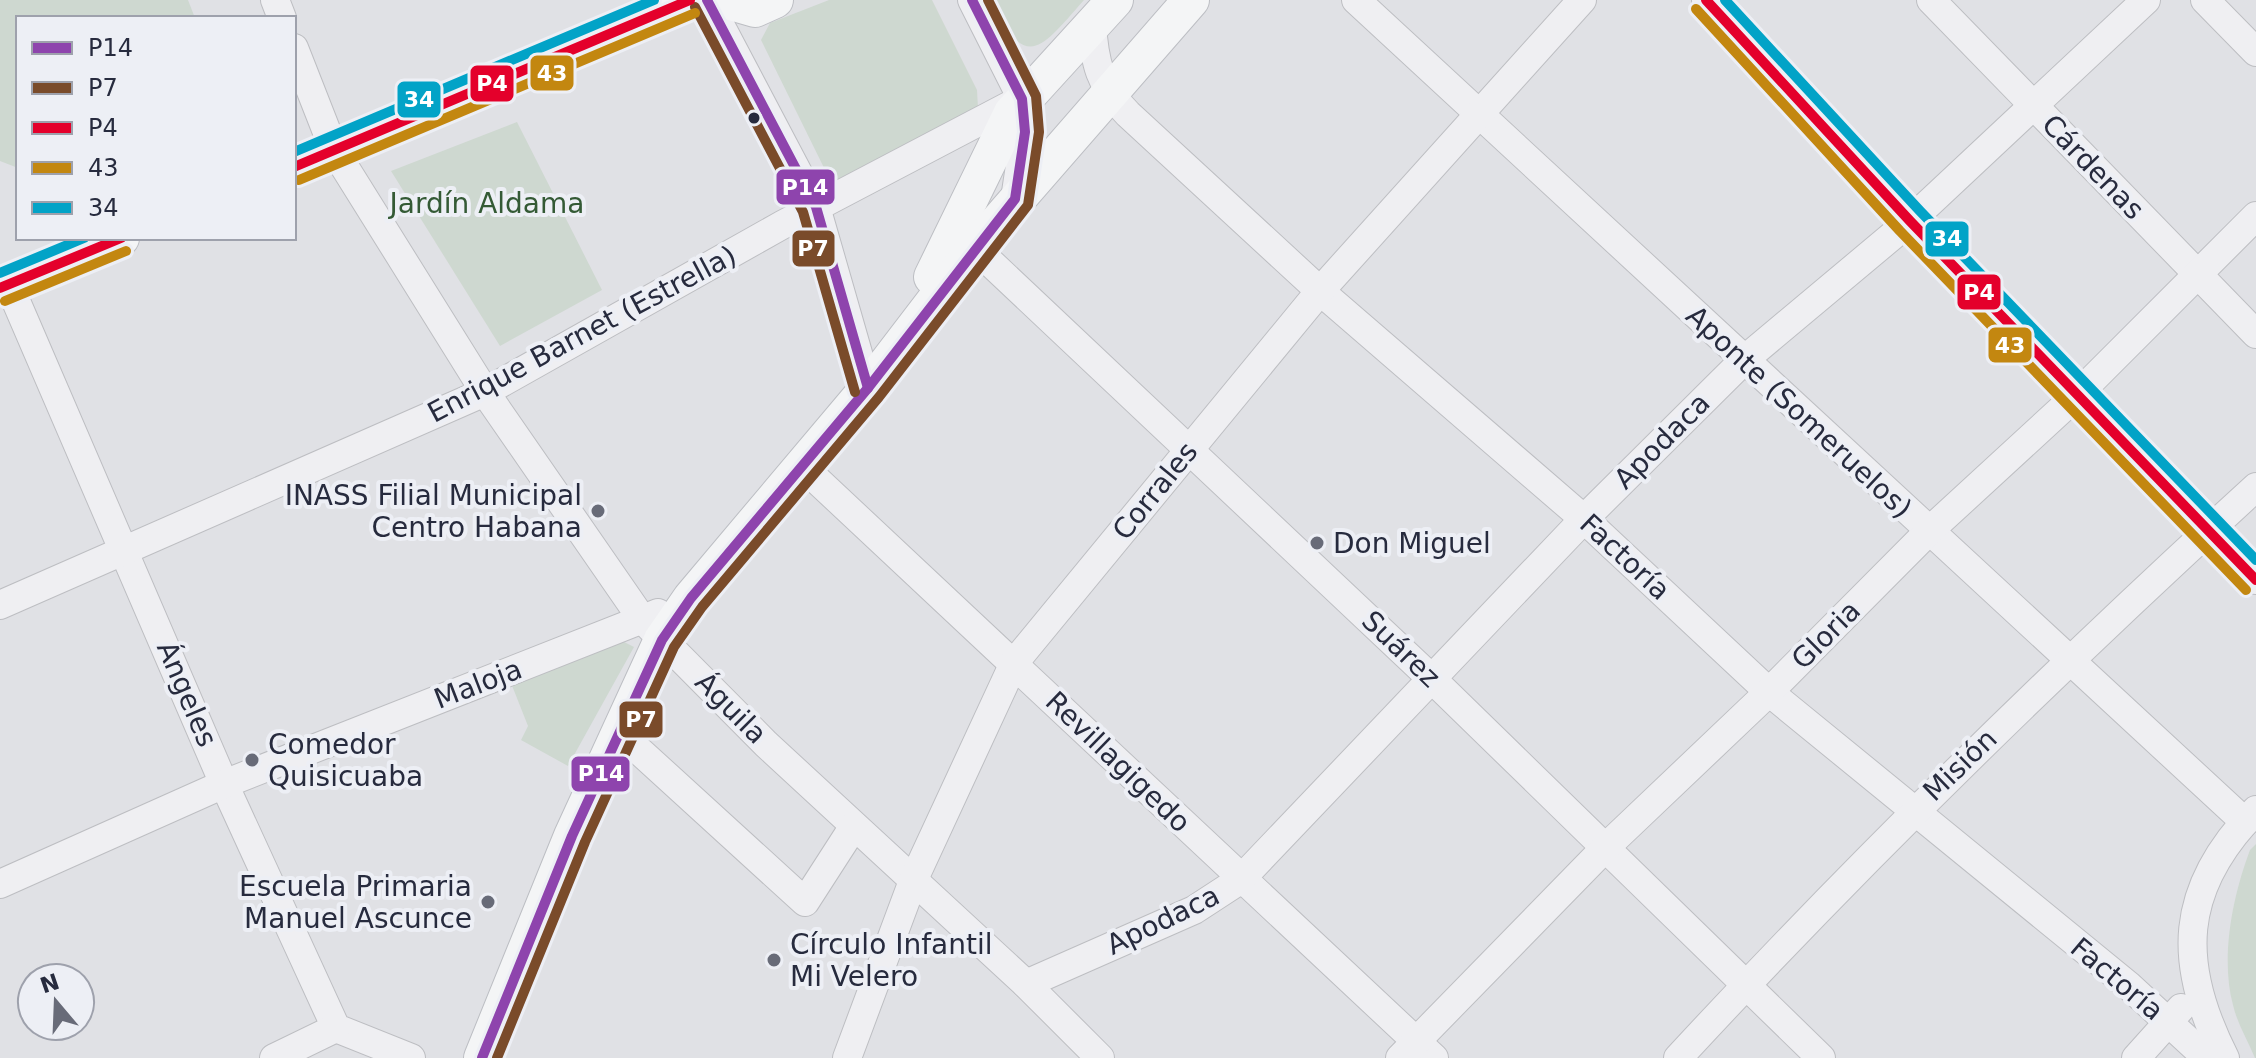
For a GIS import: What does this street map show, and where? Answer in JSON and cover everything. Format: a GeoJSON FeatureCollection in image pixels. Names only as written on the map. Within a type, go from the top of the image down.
{"type":"FeatureCollection","features":[{"type":"Feature","properties":{"kind":"main road"},"geometry":{"type":"LineString","coordinates":[[296,166],[690,0]]}},
{"type":"Feature","properties":{"kind":"main road"},"geometry":{"type":"LineString","coordinates":[[724,0],[755,9],[775,0]]}},
{"type":"Feature","properties":{"kind":"main road"},"geometry":{"type":"LineString","coordinates":[[482,1058],[619,729],[652,630],[691,598],[879,374],[1015,199],[1191,0]]}},
{"type":"Feature","properties":{"kind":"main road"},"geometry":{"type":"LineString","coordinates":[[879,374],[985,175],[1003,130],[1022,99],[1104,12]]}},
{"type":"Feature","properties":{"kind":"main road"},"geometry":{"type":"LineString","coordinates":[[3,282],[116,240]]}},
{"type":"Feature","properties":{"kind":"street"},"geometry":{"type":"LineString","coordinates":[[707,0],[816,207],[879,374]]}},
{"type":"Feature","properties":{"kind":"street"},"geometry":{"type":"LineString","coordinates":[[972,0],[1022,99],[1025,132],[1015,199]]}},
{"type":"Feature","properties":{"kind":"street","name":"Aponte (Someruelos)"},"geometry":{"type":"LineString","coordinates":[[1356,0],[1928,532],[2250,816]]}},
{"type":"Feature","properties":{"kind":"street","name":"Corrales"},"geometry":{"type":"LineString","coordinates":[[847,1058],[913,881],[1014,663],[1320,291],[1582,0]]}},
{"type":"Feature","properties":{"kind":"street"},"geometry":{"type":"LineString","coordinates":[[1706,0],[1910,221],[2256,580]]}},
{"type":"Feature","properties":{"kind":"street","name":"Cárdenas"},"geometry":{"type":"LineString","coordinates":[[1931,0],[2256,334]]}},
{"type":"Feature","properties":{"kind":"street","name":"Apodaca"},"geometry":{"type":"LineString","coordinates":[[1026,984],[1194,910],[1240,880],[1584,519],[1744,360],[1910,221],[2146,0]]}},
{"type":"Feature","properties":{"kind":"street"},"geometry":{"type":"LineString","coordinates":[[2205,0],[2256,52]]}},
{"type":"Feature","properties":{"kind":"street","name":"Factoría"},"geometry":{"type":"LineString","coordinates":[[1104,12],[1093,56],[1108,94],[1320,291],[1584,519],[1769,692],[2169,1023],[2207,1058]]}},
{"type":"Feature","properties":{"kind":"street","name":"Águila"},"geometry":{"type":"LineString","coordinates":[[296,53],[334,150],[485,392],[652,630],[1100,1058]]}},
{"type":"Feature","properties":{"kind":"street","name":"Enrique Barnet (Estrella)"},"geometry":{"type":"LineString","coordinates":[[0,605],[485,392],[816,207],[1022,99]]}},
{"type":"Feature","properties":{"kind":"street","name":"Gloria"},"geometry":{"type":"LineString","coordinates":[[1417,1053],[1605,848],[1769,692],[1928,532],[2077,395],[2256,216]]}},
{"type":"Feature","properties":{"kind":"street","name":"Suárez"},"geometry":{"type":"LineString","coordinates":[[975,248],[1431,678],[1821,1058]]}},
{"type":"Feature","properties":{"kind":"street","name":"Ángeles"},"geometry":{"type":"LineString","coordinates":[[3,282],[126,550],[224,784],[336,1028]]}},
{"type":"Feature","properties":{"kind":"street","name":"Revillagigedo"},"geometry":{"type":"LineString","coordinates":[[802,466],[1014,663],[1417,1053]]}},
{"type":"Feature","properties":{"kind":"street","name":"Misión"},"geometry":{"type":"LineString","coordinates":[[1678,1058],[1914,810],[2070,658],[2256,487]]}},
{"type":"Feature","properties":{"kind":"street","name":"Maloja"},"geometry":{"type":"LineString","coordinates":[[0,884],[224,784],[652,630]]}},
{"type":"Feature","properties":{"kind":"street"},"geometry":{"type":"LineString","coordinates":[[619,729],[805,902],[854,826]]}},
{"type":"Feature","properties":{"kind":"street"},"geometry":{"type":"LineString","coordinates":[[2225,1058],[2195,991],[2190,956],[2194,911],[2213,869],[2250,816]]}},
{"type":"Feature","properties":{"kind":"street"},"geometry":{"type":"LineString","coordinates":[[2136,1058],[2195,991]]}},
{"type":"Feature","properties":{"kind":"street"},"geometry":{"type":"LineString","coordinates":[[274,1058],[336,1028],[411,1058]]}},
{"type":"Feature","properties":{"kind":"green space"},"geometry":{"type":"Polygon","coordinates":[[[0,0],[188,0],[194,16],[16,16],[16,167],[0,161],[0,0]]]}},
{"type":"Feature","properties":{"kind":"green space"},"geometry":{"type":"Polygon","coordinates":[[[829,0],[932,0],[977,90],[978,108],[837,184],[831,182],[761,40],[770,23],[829,0]]]}},
{"type":"Feature","properties":{"kind":"green space"},"geometry":{"type":"Polygon","coordinates":[[[989,0],[1084,0],[1056,32],[1034,46],[1024,45],[1014,38],[989,0]]]}},
{"type":"Feature","properties":{"kind":"green space","name":"Jardín Aldama"},"geometry":{"type":"Polygon","coordinates":[[[517,122],[602,290],[500,346],[391,171],[517,122]]]}},
{"type":"Feature","properties":{"kind":"green space"},"geometry":{"type":"Polygon","coordinates":[[[618,639],[634,647],[568,766],[521,740],[528,726],[511,683],[618,639]]]}},
{"type":"Feature","properties":{"kind":"green space"},"geometry":{"type":"Polygon","coordinates":[[[2256,844],[2255,1058],[2235,1012],[2229,986],[2228,947],[2238,886],[2250,850],[2256,844]]]}},
{"type":"Feature","properties":{"kind":"transit line","name":"34"},"geometry":{"type":"LineString","coordinates":[[296,151],[654,0]]}},
{"type":"Feature","properties":{"kind":"transit line","name":"P4"},"geometry":{"type":"LineString","coordinates":[[296,166],[690,0]]}},
{"type":"Feature","properties":{"kind":"transit line","name":"P14"},"geometry":{"type":"LineString","coordinates":[[707,0],[816,207],[868,388]]}},
{"type":"Feature","properties":{"kind":"transit line","name":"P14"},"geometry":{"type":"LineString","coordinates":[[482,1058],[572,836],[662,640],[691,598],[868,388],[1015,199],[1025,132],[1022,99],[972,0]]}},
{"type":"Feature","properties":{"kind":"transit line","name":"P7"},"geometry":{"type":"LineString","coordinates":[[497,1058],[585,842],[674,647],[702,607],[879,397],[1028,205],[1039,132],[1036,96],[988,0]]}},
{"type":"Feature","properties":{"kind":"transit line","name":"P4"},"geometry":{"type":"LineString","coordinates":[[1706,0],[1910,221],[2256,580]]}},
{"type":"Feature","properties":{"kind":"transit line","name":"34"},"geometry":{"type":"LineString","coordinates":[[1725,0],[1920,211],[2256,560]]}},
{"type":"Feature","properties":{"kind":"transit line","name":"P7"},"geometry":{"type":"LineString","coordinates":[[695,7],[803,212],[855,392]]}},
{"type":"Feature","properties":{"kind":"transit line","name":"43"},"geometry":{"type":"LineString","coordinates":[[1696,9],[1900,231],[2246,590]]}},
{"type":"Feature","properties":{"kind":"transit line","name":"43"},"geometry":{"type":"LineString","coordinates":[[299,180],[695,13]]}},
{"type":"Feature","properties":{"kind":"transit line","name":"34"},"geometry":{"type":"LineString","coordinates":[[0,273],[79,240]]}},
{"type":"Feature","properties":{"kind":"transit line","name":"P4"},"geometry":{"type":"LineString","coordinates":[[0,288],[116,240]]}},
{"type":"Feature","properties":{"kind":"transit line","name":"43"},"geometry":{"type":"LineString","coordinates":[[5,301],[126,251]]}},
{"type":"Feature","properties":{"kind":"place","name":"INASS Filial Municipal Centro Habana"},"geometry":{"type":"Point","coordinates":[598,511]}},
{"type":"Feature","properties":{"kind":"place","name":"Don Miguel"},"geometry":{"type":"Point","coordinates":[1317,543]}},
{"type":"Feature","properties":{"kind":"place","name":"Comedor Quisicuaba"},"geometry":{"type":"Point","coordinates":[252,760]}},
{"type":"Feature","properties":{"kind":"place","name":"Escuela Primaria Manuel Ascunce"},"geometry":{"type":"Point","coordinates":[488,902]}},
{"type":"Feature","properties":{"kind":"place","name":"Círculo Infantil Mi Velero"},"geometry":{"type":"Point","coordinates":[774,960]}}]}
